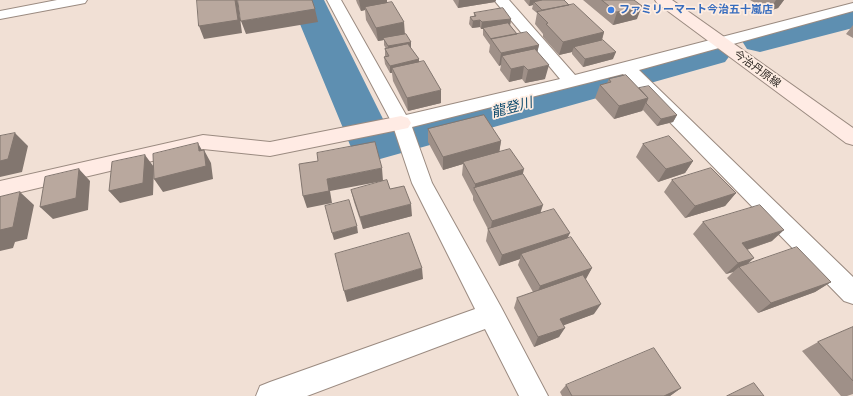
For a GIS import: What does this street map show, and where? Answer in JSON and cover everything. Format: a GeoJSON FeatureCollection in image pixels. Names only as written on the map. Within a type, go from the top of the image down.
{"type":"FeatureCollection","features":[{"type":"Feature","properties":{"kind":"street"},"geometry":{"type":"LineString","coordinates":[[0,16],[80,0]]}},
{"type":"Feature","properties":{"kind":"street"},"geometry":{"type":"LineString","coordinates":[[334,0],[401,123],[422,183],[534,396]]}},
{"type":"Feature","properties":{"kind":"street"},"geometry":{"type":"LineString","coordinates":[[501,0],[572,81]]}},
{"type":"Feature","properties":{"kind":"street","name":"今治丹原線"},"geometry":{"type":"LineString","coordinates":[[662,0],[853,138]]}},
{"type":"Feature","properties":{"kind":"street"},"geometry":{"type":"LineString","coordinates":[[0,189],[203,142],[270,149],[401,123],[627,68],[853,7]]}},
{"type":"Feature","properties":{"kind":"street"},"geometry":{"type":"LineString","coordinates":[[627,68],[853,292]]}},
{"type":"Feature","properties":{"kind":"street"},"geometry":{"type":"LineString","coordinates":[[270,396],[492,315]]}},
{"type":"Feature","properties":{"kind":"building"},"geometry":{"type":"Polygon","coordinates":[[[197,0],[235,0],[238,20],[199,26],[197,0]]]}},
{"type":"Feature","properties":{"kind":"building"},"geometry":{"type":"Polygon","coordinates":[[[238,0],[312,0],[315,9],[241,21],[238,0]]]}},
{"type":"Feature","properties":{"kind":"building"},"geometry":{"type":"Polygon","coordinates":[[[543,0],[564,0],[569,5],[542,10],[534,2],[543,0]]]}},
{"type":"Feature","properties":{"kind":"building"},"geometry":{"type":"Polygon","coordinates":[[[602,0],[634,0],[642,6],[617,12],[602,0]]]}},
{"type":"Feature","properties":{"kind":"building"},"geometry":{"type":"Polygon","coordinates":[[[392,2],[404,22],[376,28],[365,7],[392,2]]]}},
{"type":"Feature","properties":{"kind":"building"},"geometry":{"type":"Polygon","coordinates":[[[574,4],[604,32],[563,42],[537,12],[574,4]]]}},
{"type":"Feature","properties":{"kind":"building"},"geometry":{"type":"Polygon","coordinates":[[[503,8],[511,19],[482,22],[480,20],[473,21],[470,17],[476,16],[474,13],[503,8]]]}},
{"type":"Feature","properties":{"kind":"building"},"geometry":{"type":"Polygon","coordinates":[[[508,23],[517,34],[491,39],[483,28],[508,23]]]}},
{"type":"Feature","properties":{"kind":"building"},"geometry":{"type":"Polygon","coordinates":[[[527,32],[539,45],[501,53],[491,39],[527,32]]]}},
{"type":"Feature","properties":{"kind":"building"},"geometry":{"type":"Polygon","coordinates":[[[406,34],[411,42],[388,46],[383,38],[406,34]]]}},
{"type":"Feature","properties":{"kind":"building"},"geometry":{"type":"Polygon","coordinates":[[[603,40],[616,52],[585,59],[574,47],[603,40]]]}},
{"type":"Feature","properties":{"kind":"building"},"geometry":{"type":"Polygon","coordinates":[[[408,44],[419,59],[390,66],[384,57],[389,56],[385,49],[408,44]]]}},
{"type":"Feature","properties":{"kind":"building"},"geometry":{"type":"Polygon","coordinates":[[[535,49],[549,65],[528,70],[524,66],[511,69],[502,56],[535,49]]]}},
{"type":"Feature","properties":{"kind":"building"},"geometry":{"type":"Polygon","coordinates":[[[424,61],[441,90],[407,98],[392,68],[424,61]]]}},
{"type":"Feature","properties":{"kind":"building"},"geometry":{"type":"Polygon","coordinates":[[[626,75],[648,98],[619,106],[600,85],[611,82],[609,79],[626,75]]]}},
{"type":"Feature","properties":{"kind":"building"},"geometry":{"type":"Polygon","coordinates":[[[649,86],[677,115],[661,119],[646,103],[648,98],[639,88],[649,86]]]}},
{"type":"Feature","properties":{"kind":"building"},"geometry":{"type":"Polygon","coordinates":[[[484,115],[501,141],[443,157],[428,129],[484,115]]]}},
{"type":"Feature","properties":{"kind":"building"},"geometry":{"type":"Polygon","coordinates":[[[15,133],[8,159],[0,161],[0,136],[15,133]]]}},
{"type":"Feature","properties":{"kind":"building"},"geometry":{"type":"Polygon","coordinates":[[[669,136],[693,161],[666,169],[643,144],[669,136]]]}},
{"type":"Feature","properties":{"kind":"building"},"geometry":{"type":"Polygon","coordinates":[[[375,142],[382,168],[327,179],[329,191],[303,196],[299,164],[318,161],[317,153],[375,142]]]}},
{"type":"Feature","properties":{"kind":"building"},"geometry":{"type":"Polygon","coordinates":[[[198,143],[199,151],[204,150],[206,166],[154,179],[153,154],[198,143]]]}},
{"type":"Feature","properties":{"kind":"building"},"geometry":{"type":"Polygon","coordinates":[[[510,149],[524,169],[475,184],[463,162],[510,149]]]}},
{"type":"Feature","properties":{"kind":"building"},"geometry":{"type":"Polygon","coordinates":[[[145,155],[143,183],[109,191],[112,162],[145,155]]]}},
{"type":"Feature","properties":{"kind":"building"},"geometry":{"type":"Polygon","coordinates":[[[711,168],[736,193],[695,206],[672,180],[711,168]]]}},
{"type":"Feature","properties":{"kind":"building"},"geometry":{"type":"Polygon","coordinates":[[[79,169],[76,198],[40,207],[45,177],[79,169]]]}},
{"type":"Feature","properties":{"kind":"building"},"geometry":{"type":"Polygon","coordinates":[[[523,174],[543,205],[492,221],[474,188],[523,174]]]}},
{"type":"Feature","properties":{"kind":"building"},"geometry":{"type":"Polygon","coordinates":[[[387,180],[390,189],[404,186],[411,204],[360,217],[351,190],[387,180]]]}},
{"type":"Feature","properties":{"kind":"building"},"geometry":{"type":"Polygon","coordinates":[[[20,192],[13,227],[0,230],[0,197],[20,192]]]}},
{"type":"Feature","properties":{"kind":"building"},"geometry":{"type":"Polygon","coordinates":[[[349,200],[357,226],[332,233],[325,206],[349,200]]]}},
{"type":"Feature","properties":{"kind":"building"},"geometry":{"type":"Polygon","coordinates":[[[760,205],[784,230],[742,243],[754,258],[738,263],[703,222],[760,205]]]}},
{"type":"Feature","properties":{"kind":"building"},"geometry":{"type":"Polygon","coordinates":[[[554,209],[570,233],[502,255],[488,229],[554,209]]]}},
{"type":"Feature","properties":{"kind":"building"},"geometry":{"type":"Polygon","coordinates":[[[409,233],[422,268],[344,291],[335,254],[409,233]]]}},
{"type":"Feature","properties":{"kind":"building"},"geometry":{"type":"Polygon","coordinates":[[[571,237],[592,268],[540,286],[521,254],[571,237]]]}},
{"type":"Feature","properties":{"kind":"building"},"geometry":{"type":"Polygon","coordinates":[[[797,247],[831,282],[771,303],[739,267],[797,247]]]}},
{"type":"Feature","properties":{"kind":"building"},"geometry":{"type":"Polygon","coordinates":[[[583,275],[601,304],[560,319],[565,328],[538,337],[517,298],[583,275]]]}},
{"type":"Feature","properties":{"kind":"building"},"geometry":{"type":"Polygon","coordinates":[[[853,327],[853,381],[818,342],[853,327]]]}},
{"type":"Feature","properties":{"kind":"building"},"geometry":{"type":"Polygon","coordinates":[[[654,348],[681,388],[664,396],[572,396],[566,385],[654,348]]]}},
{"type":"Feature","properties":{"kind":"building"},"geometry":{"type":"Polygon","coordinates":[[[754,383],[764,396],[727,396],[754,383]]]}},
{"type":"Feature","properties":{"kind":"waterway","name":"龍登川"},"geometry":{"type":"LineString","coordinates":[[307,0],[373,145],[712,54]]}},
{"type":"Feature","properties":{"kind":"waterway","name":"龍登川"},"geometry":{"type":"LineString","coordinates":[[760,41],[853,17]]}},
{"type":"Feature","properties":{"kind":"place","name":"ファミリーマート今治五十嵐店"},"geometry":{"type":"Point","coordinates":[611,10]}}]}
